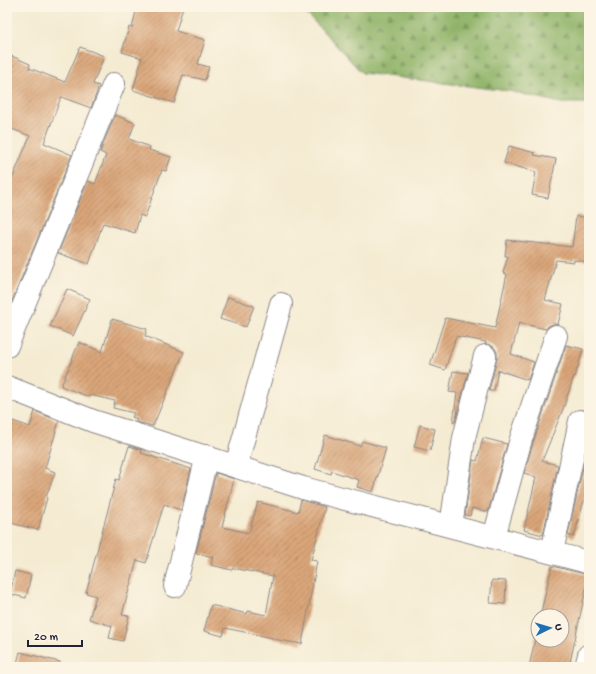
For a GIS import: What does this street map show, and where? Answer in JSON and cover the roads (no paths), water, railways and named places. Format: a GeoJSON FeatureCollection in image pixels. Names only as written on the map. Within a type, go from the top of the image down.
{"type":"FeatureCollection","features":[{"type":"Feature","properties":{"kind":"street"},"geometry":{"type":"LineString","coordinates":[[7,346],[114,84]]}},
{"type":"Feature","properties":{"kind":"street"},"geometry":{"type":"LineString","coordinates":[[236,466],[281,304]]}},
{"type":"Feature","properties":{"kind":"street"},"geometry":{"type":"LineString","coordinates":[[494,537],[521,439],[556,336]]}},
{"type":"Feature","properties":{"kind":"street"},"geometry":{"type":"LineString","coordinates":[[451,526],[464,438],[485,356]]}},
{"type":"Feature","properties":{"kind":"street"},"geometry":{"type":"LineString","coordinates":[[7,387],[93,420],[302,488],[552,552],[589,563]]}},
{"type":"Feature","properties":{"kind":"street"},"geometry":{"type":"LineString","coordinates":[[552,552],[580,420]]}},
{"type":"Feature","properties":{"kind":"street"},"geometry":{"type":"LineString","coordinates":[[175,586],[207,456]]}},
{"type":"Feature","properties":{"kind":"street"},"geometry":{"type":"LineString","coordinates":[[586,667],[589,655]]}}]}
